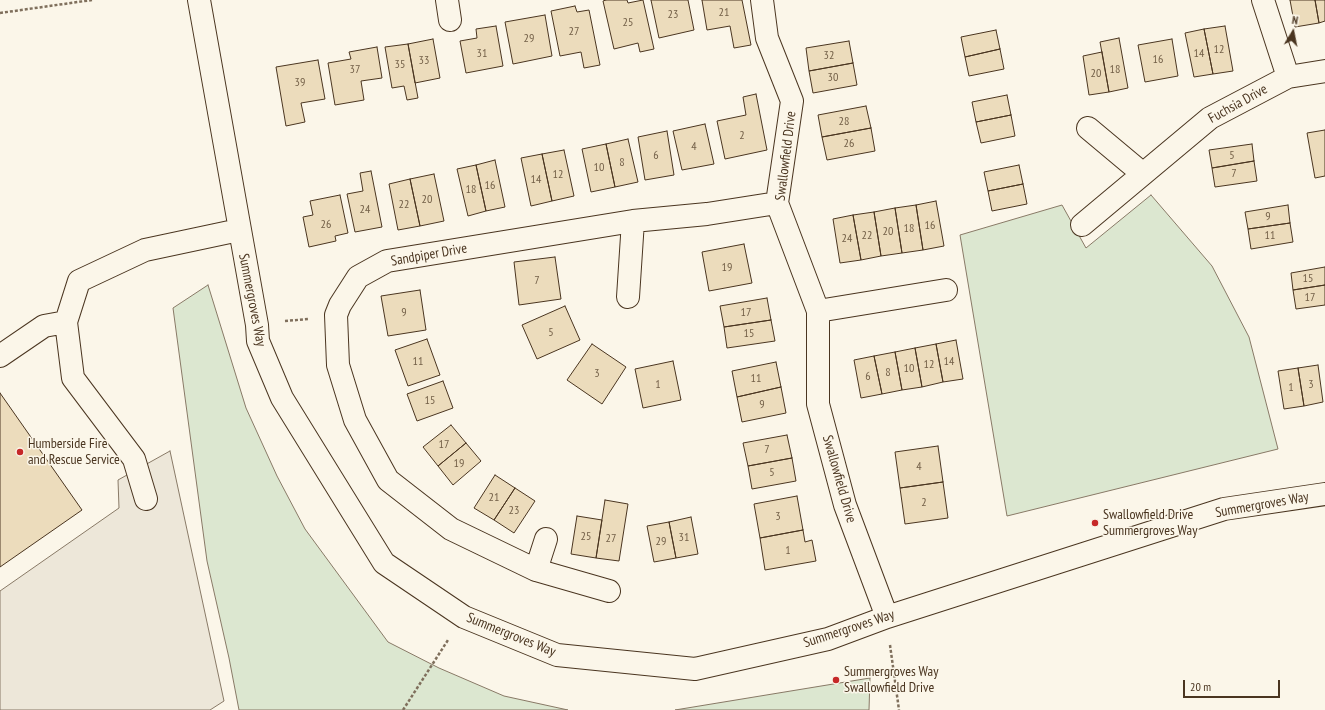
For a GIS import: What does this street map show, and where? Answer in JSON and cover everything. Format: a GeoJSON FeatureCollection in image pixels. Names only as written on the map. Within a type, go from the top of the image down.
{"type":"FeatureCollection","features":[{"type":"Feature","properties":{"kind":"street","name":"Summergroves Way"},"geometry":{"type":"LineString","coordinates":[[199,0],[257,324],[258,341],[282,398],[384,563],[464,617],[557,655],[695,669],[828,639],[887,617],[1224,509],[1325,494]]}},
{"type":"Feature","properties":{"kind":"street","name":"Swallowfield Drive"},"geometry":{"type":"LineString","coordinates":[[762,0],[767,38],[792,102],[777,203],[818,311],[818,404],[845,505],[887,617]]}},
{"type":"Feature","properties":{"kind":"street"},"geometry":{"type":"LineString","coordinates":[[1262,0],[1288,78]]}},
{"type":"Feature","properties":{"kind":"street","name":"Fuchsia Drive"},"geometry":{"type":"LineString","coordinates":[[1082,225],[1210,118],[1288,78],[1325,70]]}},
{"type":"Feature","properties":{"kind":"street"},"geometry":{"type":"LineString","coordinates":[[1088,128],[1143,174]]}},
{"type":"Feature","properties":{"kind":"street","name":"Sandpiper Drive"},"geometry":{"type":"LineString","coordinates":[[609,591],[536,570],[451,529],[388,480],[355,420],[338,365],[336,316],[340,305],[358,276],[387,261],[633,221],[707,214],[777,203]]}},
{"type":"Feature","properties":{"kind":"street"},"geometry":{"type":"LineString","coordinates":[[628,297],[633,221]]}},
{"type":"Feature","properties":{"kind":"street"},"geometry":{"type":"LineString","coordinates":[[146,499],[134,459],[73,378],[66,322],[79,281],[145,250],[239,230]]}},
{"type":"Feature","properties":{"kind":"street"},"geometry":{"type":"LineString","coordinates":[[818,311],[946,290]]}},
{"type":"Feature","properties":{"kind":"street"},"geometry":{"type":"LineString","coordinates":[[0,356],[44,326],[66,322]]}},
{"type":"Feature","properties":{"kind":"street"},"geometry":{"type":"LineString","coordinates":[[536,570],[546,539]]}},
{"type":"Feature","properties":{"kind":"path"},"geometry":{"type":"LineString","coordinates":[[0,13],[92,0]]}},
{"type":"Feature","properties":{"kind":"path"},"geometry":{"type":"LineString","coordinates":[[257,324],[336,316]]}},
{"type":"Feature","properties":{"kind":"path"},"geometry":{"type":"LineString","coordinates":[[403,710],[464,617]]}},
{"type":"Feature","properties":{"kind":"path"},"geometry":{"type":"LineString","coordinates":[[887,617],[899,710]]}},
{"type":"Feature","properties":{"kind":"green space"},"geometry":{"type":"Polygon","coordinates":[[[1151,195],[1212,266],[1249,337],[1278,449],[1007,516],[960,235],[1062,205],[1086,248],[1151,195]]]}},
{"type":"Feature","properties":{"kind":"green space"},"geometry":{"type":"Polygon","coordinates":[[[208,285],[246,408],[277,476],[305,529],[388,642],[439,668],[504,696],[568,710],[239,710],[207,561],[173,308],[208,285]]]}},
{"type":"Feature","properties":{"kind":"green space"},"geometry":{"type":"Polygon","coordinates":[[[870,678],[869,710],[675,710],[870,678]]]}},
{"type":"Feature","properties":{"kind":"shaded area"},"geometry":{"type":"Polygon","coordinates":[[[170,451],[224,701],[210,710],[0,710],[0,591],[119,508],[118,480],[170,451]]]}},
{"type":"Feature","properties":{"kind":"building"},"geometry":{"type":"Polygon","coordinates":[[[627,0],[628,3],[643,0],[654,49],[640,52],[638,43],[614,49],[603,1],[627,0]]]}},
{"type":"Feature","properties":{"kind":"building"},"geometry":{"type":"Polygon","coordinates":[[[651,0],[688,0],[694,30],[659,38],[651,0]]]}},
{"type":"Feature","properties":{"kind":"building"},"geometry":{"type":"Polygon","coordinates":[[[702,0],[742,0],[751,45],[734,48],[730,26],[707,30],[702,0]]]}},
{"type":"Feature","properties":{"kind":"building"},"geometry":{"type":"Polygon","coordinates":[[[1290,0],[1315,0],[1319,23],[1295,27],[1290,0]]]}},
{"type":"Feature","properties":{"kind":"building"},"geometry":{"type":"Polygon","coordinates":[[[1315,0],[1325,0],[1325,21],[1319,23],[1315,0]]]}},
{"type":"Feature","properties":{"kind":"building"},"geometry":{"type":"Polygon","coordinates":[[[575,6],[577,12],[589,10],[600,65],[584,68],[581,52],[560,56],[551,11],[575,6]]]}},
{"type":"Feature","properties":{"kind":"building"},"geometry":{"type":"Polygon","coordinates":[[[545,15],[552,56],[513,64],[505,22],[545,15]]]}},
{"type":"Feature","properties":{"kind":"building"},"geometry":{"type":"Polygon","coordinates":[[[496,26],[503,66],[466,73],[460,41],[477,38],[476,29],[496,26]]]}},
{"type":"Feature","properties":{"kind":"building"},"geometry":{"type":"Polygon","coordinates":[[[1225,26],[1233,71],[1213,74],[1204,29],[1225,26]]]}},
{"type":"Feature","properties":{"kind":"building"},"geometry":{"type":"Polygon","coordinates":[[[1204,29],[1213,74],[1194,77],[1185,33],[1204,29]]]}},
{"type":"Feature","properties":{"kind":"building"},"geometry":{"type":"Polygon","coordinates":[[[996,30],[1000,49],[965,57],[961,37],[996,30]]]}},
{"type":"Feature","properties":{"kind":"building"},"geometry":{"type":"Polygon","coordinates":[[[1119,38],[1128,88],[1109,92],[1100,42],[1119,38]]]}},
{"type":"Feature","properties":{"kind":"building"},"geometry":{"type":"Polygon","coordinates":[[[433,39],[440,78],[415,83],[408,44],[433,39]]]}},
{"type":"Feature","properties":{"kind":"building"},"geometry":{"type":"Polygon","coordinates":[[[1172,39],[1178,76],[1145,82],[1138,45],[1172,39]]]}},
{"type":"Feature","properties":{"kind":"building"},"geometry":{"type":"Polygon","coordinates":[[[849,41],[853,63],[809,71],[806,48],[849,41]]]}},
{"type":"Feature","properties":{"kind":"building"},"geometry":{"type":"Polygon","coordinates":[[[408,44],[418,98],[407,100],[404,86],[392,88],[385,47],[408,44]]]}},
{"type":"Feature","properties":{"kind":"building"},"geometry":{"type":"Polygon","coordinates":[[[377,47],[382,78],[361,81],[364,100],[335,105],[328,63],[351,59],[349,52],[377,47]]]}},
{"type":"Feature","properties":{"kind":"building"},"geometry":{"type":"Polygon","coordinates":[[[1000,49],[1004,69],[969,76],[965,57],[1000,49]]]}},
{"type":"Feature","properties":{"kind":"building"},"geometry":{"type":"Polygon","coordinates":[[[1102,52],[1109,92],[1089,95],[1083,56],[1102,52]]]}},
{"type":"Feature","properties":{"kind":"building"},"geometry":{"type":"Polygon","coordinates":[[[318,60],[325,99],[301,103],[305,122],[286,126],[276,67],[318,60]]]}},
{"type":"Feature","properties":{"kind":"building"},"geometry":{"type":"Polygon","coordinates":[[[853,63],[857,85],[813,93],[809,71],[853,63]]]}},
{"type":"Feature","properties":{"kind":"building"},"geometry":{"type":"Polygon","coordinates":[[[756,94],[767,150],[725,159],[717,121],[746,115],[743,97],[756,94]]]}},
{"type":"Feature","properties":{"kind":"building"},"geometry":{"type":"Polygon","coordinates":[[[1007,95],[1011,115],[976,122],[972,102],[1007,95]]]}},
{"type":"Feature","properties":{"kind":"building"},"geometry":{"type":"Polygon","coordinates":[[[866,106],[871,128],[822,137],[818,115],[866,106]]]}},
{"type":"Feature","properties":{"kind":"building"},"geometry":{"type":"Polygon","coordinates":[[[1011,115],[1015,136],[981,143],[976,122],[1011,115]]]}},
{"type":"Feature","properties":{"kind":"building"},"geometry":{"type":"Polygon","coordinates":[[[705,124],[714,164],[682,170],[673,131],[705,124]]]}},
{"type":"Feature","properties":{"kind":"building"},"geometry":{"type":"Polygon","coordinates":[[[871,128],[875,151],[827,160],[822,137],[871,128]]]}},
{"type":"Feature","properties":{"kind":"building"},"geometry":{"type":"Polygon","coordinates":[[[1325,130],[1325,176],[1315,178],[1307,133],[1325,130]]]}},
{"type":"Feature","properties":{"kind":"building"},"geometry":{"type":"Polygon","coordinates":[[[667,131],[674,175],[645,180],[638,137],[667,131]]]}},
{"type":"Feature","properties":{"kind":"building"},"geometry":{"type":"Polygon","coordinates":[[[628,139],[638,182],[615,187],[606,144],[628,139]]]}},
{"type":"Feature","properties":{"kind":"building"},"geometry":{"type":"Polygon","coordinates":[[[606,144],[615,187],[591,192],[582,149],[606,144]]]}},
{"type":"Feature","properties":{"kind":"building"},"geometry":{"type":"Polygon","coordinates":[[[1252,144],[1254,161],[1212,168],[1209,150],[1252,144]]]}},
{"type":"Feature","properties":{"kind":"building"},"geometry":{"type":"Polygon","coordinates":[[[564,150],[574,196],[552,201],[542,154],[564,150]]]}},
{"type":"Feature","properties":{"kind":"building"},"geometry":{"type":"Polygon","coordinates":[[[542,154],[552,201],[531,206],[521,158],[542,154]]]}},
{"type":"Feature","properties":{"kind":"building"},"geometry":{"type":"Polygon","coordinates":[[[495,160],[505,207],[486,211],[476,165],[495,160]]]}},
{"type":"Feature","properties":{"kind":"building"},"geometry":{"type":"Polygon","coordinates":[[[1254,161],[1257,181],[1215,187],[1212,168],[1254,161]]]}},
{"type":"Feature","properties":{"kind":"building"},"geometry":{"type":"Polygon","coordinates":[[[476,165],[486,211],[468,216],[457,169],[476,165]]]}},
{"type":"Feature","properties":{"kind":"building"},"geometry":{"type":"Polygon","coordinates":[[[1019,165],[1023,184],[988,191],[984,172],[1019,165]]]}},
{"type":"Feature","properties":{"kind":"building"},"geometry":{"type":"Polygon","coordinates":[[[371,171],[382,227],[355,232],[347,194],[363,191],[360,173],[371,171]]]}},
{"type":"Feature","properties":{"kind":"building"},"geometry":{"type":"Polygon","coordinates":[[[434,174],[444,221],[420,226],[410,179],[434,174]]]}},
{"type":"Feature","properties":{"kind":"building"},"geometry":{"type":"Polygon","coordinates":[[[410,179],[420,226],[398,230],[389,184],[410,179]]]}},
{"type":"Feature","properties":{"kind":"building"},"geometry":{"type":"Polygon","coordinates":[[[1023,184],[1027,204],[992,211],[988,191],[1023,184]]]}},
{"type":"Feature","properties":{"kind":"building"},"geometry":{"type":"Polygon","coordinates":[[[340,195],[348,233],[335,236],[336,241],[309,247],[303,217],[313,215],[310,201],[340,195]]]}},
{"type":"Feature","properties":{"kind":"building"},"geometry":{"type":"Polygon","coordinates":[[[936,201],[944,246],[923,250],[916,205],[936,201]]]}},
{"type":"Feature","properties":{"kind":"building"},"geometry":{"type":"Polygon","coordinates":[[[916,205],[923,250],[902,253],[895,208],[916,205]]]}},
{"type":"Feature","properties":{"kind":"building"},"geometry":{"type":"Polygon","coordinates":[[[1288,205],[1290,223],[1248,229],[1245,212],[1288,205]]]}},
{"type":"Feature","properties":{"kind":"building"},"geometry":{"type":"Polygon","coordinates":[[[895,208],[902,253],[881,256],[874,212],[895,208]]]}},
{"type":"Feature","properties":{"kind":"building"},"geometry":{"type":"Polygon","coordinates":[[[874,212],[881,256],[861,260],[853,215],[874,212]]]}},
{"type":"Feature","properties":{"kind":"building"},"geometry":{"type":"Polygon","coordinates":[[[853,215],[861,260],[840,263],[833,219],[853,215]]]}},
{"type":"Feature","properties":{"kind":"building"},"geometry":{"type":"Polygon","coordinates":[[[1290,223],[1293,242],[1251,249],[1248,229],[1290,223]]]}},
{"type":"Feature","properties":{"kind":"building"},"geometry":{"type":"Polygon","coordinates":[[[744,244],[752,283],[709,291],[702,252],[744,244]]]}},
{"type":"Feature","properties":{"kind":"building"},"geometry":{"type":"Polygon","coordinates":[[[555,257],[561,299],[519,305],[514,262],[555,257]]]}},
{"type":"Feature","properties":{"kind":"building"},"geometry":{"type":"Polygon","coordinates":[[[1325,267],[1325,285],[1293,290],[1291,273],[1325,267]]]}},
{"type":"Feature","properties":{"kind":"building"},"geometry":{"type":"Polygon","coordinates":[[[1325,285],[1325,305],[1296,309],[1293,290],[1325,285]]]}},
{"type":"Feature","properties":{"kind":"building"},"geometry":{"type":"Polygon","coordinates":[[[420,290],[426,330],[388,336],[381,296],[420,290]]]}},
{"type":"Feature","properties":{"kind":"building"},"geometry":{"type":"Polygon","coordinates":[[[767,298],[771,320],[724,327],[720,306],[767,298]]]}},
{"type":"Feature","properties":{"kind":"building"},"geometry":{"type":"Polygon","coordinates":[[[565,306],[580,340],[537,359],[522,325],[565,306]]]}},
{"type":"Feature","properties":{"kind":"building"},"geometry":{"type":"Polygon","coordinates":[[[771,320],[775,341],[727,348],[724,327],[771,320]]]}},
{"type":"Feature","properties":{"kind":"building"},"geometry":{"type":"Polygon","coordinates":[[[427,339],[440,375],[408,386],[395,350],[427,339]]]}},
{"type":"Feature","properties":{"kind":"building"},"geometry":{"type":"Polygon","coordinates":[[[956,340],[963,379],[943,382],[936,344],[956,340]]]}},
{"type":"Feature","properties":{"kind":"building"},"geometry":{"type":"Polygon","coordinates":[[[592,344],[626,367],[602,404],[567,380],[592,344]]]}},
{"type":"Feature","properties":{"kind":"building"},"geometry":{"type":"Polygon","coordinates":[[[936,344],[943,382],[922,387],[915,348],[936,344]]]}},
{"type":"Feature","properties":{"kind":"building"},"geometry":{"type":"Polygon","coordinates":[[[915,348],[922,387],[902,390],[895,352],[915,348]]]}},
{"type":"Feature","properties":{"kind":"building"},"geometry":{"type":"Polygon","coordinates":[[[895,352],[902,390],[882,394],[874,356],[895,352]]]}},
{"type":"Feature","properties":{"kind":"building"},"geometry":{"type":"Polygon","coordinates":[[[874,356],[882,394],[861,398],[854,360],[874,356]]]}},
{"type":"Feature","properties":{"kind":"building"},"geometry":{"type":"Polygon","coordinates":[[[673,361],[681,400],[643,408],[635,369],[673,361]]]}},
{"type":"Feature","properties":{"kind":"building"},"geometry":{"type":"Polygon","coordinates":[[[776,362],[781,387],[737,397],[732,371],[776,362]]]}},
{"type":"Feature","properties":{"kind":"building"},"geometry":{"type":"Polygon","coordinates":[[[1318,365],[1323,402],[1304,406],[1298,368],[1318,365]]]}},
{"type":"Feature","properties":{"kind":"building"},"geometry":{"type":"Polygon","coordinates":[[[1298,368],[1304,406],[1284,409],[1278,371],[1298,368]]]}},
{"type":"Feature","properties":{"kind":"building"},"geometry":{"type":"Polygon","coordinates":[[[443,381],[453,408],[417,421],[407,394],[443,381]]]}},
{"type":"Feature","properties":{"kind":"building"},"geometry":{"type":"Polygon","coordinates":[[[781,387],[786,413],[742,422],[737,397],[781,387]]]}},
{"type":"Feature","properties":{"kind":"building","name":"Humberside Fire and Rescue Service"},"geometry":{"type":"Polygon","coordinates":[[[0,393],[82,510],[0,567],[0,393]]]}},
{"type":"Feature","properties":{"kind":"building"},"geometry":{"type":"Polygon","coordinates":[[[451,425],[466,443],[438,466],[423,447],[451,425]]]}},
{"type":"Feature","properties":{"kind":"building"},"geometry":{"type":"Polygon","coordinates":[[[787,435],[792,458],[748,466],[743,443],[787,435]]]}},
{"type":"Feature","properties":{"kind":"building"},"geometry":{"type":"Polygon","coordinates":[[[466,443],[481,461],[453,485],[438,466],[466,443]]]}},
{"type":"Feature","properties":{"kind":"building"},"geometry":{"type":"Polygon","coordinates":[[[938,446],[943,482],[900,488],[895,452],[938,446]]]}},
{"type":"Feature","properties":{"kind":"building"},"geometry":{"type":"Polygon","coordinates":[[[792,458],[796,481],[752,489],[748,466],[792,458]]]}},
{"type":"Feature","properties":{"kind":"building"},"geometry":{"type":"Polygon","coordinates":[[[495,475],[515,488],[494,520],[474,508],[495,475]]]}},
{"type":"Feature","properties":{"kind":"building"},"geometry":{"type":"Polygon","coordinates":[[[943,482],[948,518],[905,524],[900,488],[943,482]]]}},
{"type":"Feature","properties":{"kind":"building"},"geometry":{"type":"Polygon","coordinates":[[[515,488],[535,501],[514,533],[494,520],[515,488]]]}},
{"type":"Feature","properties":{"kind":"building"},"geometry":{"type":"Polygon","coordinates":[[[797,496],[803,530],[760,538],[754,504],[797,496]]]}},
{"type":"Feature","properties":{"kind":"building"},"geometry":{"type":"Polygon","coordinates":[[[605,500],[628,504],[619,561],[596,558],[605,500]]]}},
{"type":"Feature","properties":{"kind":"building"},"geometry":{"type":"Polygon","coordinates":[[[577,516],[602,520],[596,558],[571,554],[577,516]]]}},
{"type":"Feature","properties":{"kind":"building"},"geometry":{"type":"Polygon","coordinates":[[[691,517],[698,554],[676,558],[669,522],[691,517]]]}},
{"type":"Feature","properties":{"kind":"building"},"geometry":{"type":"Polygon","coordinates":[[[669,522],[676,558],[654,562],[647,526],[669,522]]]}},
{"type":"Feature","properties":{"kind":"building"},"geometry":{"type":"Polygon","coordinates":[[[803,530],[805,542],[812,540],[816,561],[765,570],[760,538],[803,530]]]}},
{"type":"Feature","properties":{"kind":"place","name":"Humberside Fire and Rescue Service"},"geometry":{"type":"Point","coordinates":[20,452]}},
{"type":"Feature","properties":{"kind":"place","name":"Swallowfield Drive Summergroves Way"},"geometry":{"type":"Point","coordinates":[1095,523]}},
{"type":"Feature","properties":{"kind":"place","name":"Summergroves Way Swallowfield Drive"},"geometry":{"type":"Point","coordinates":[836,680]}}]}
